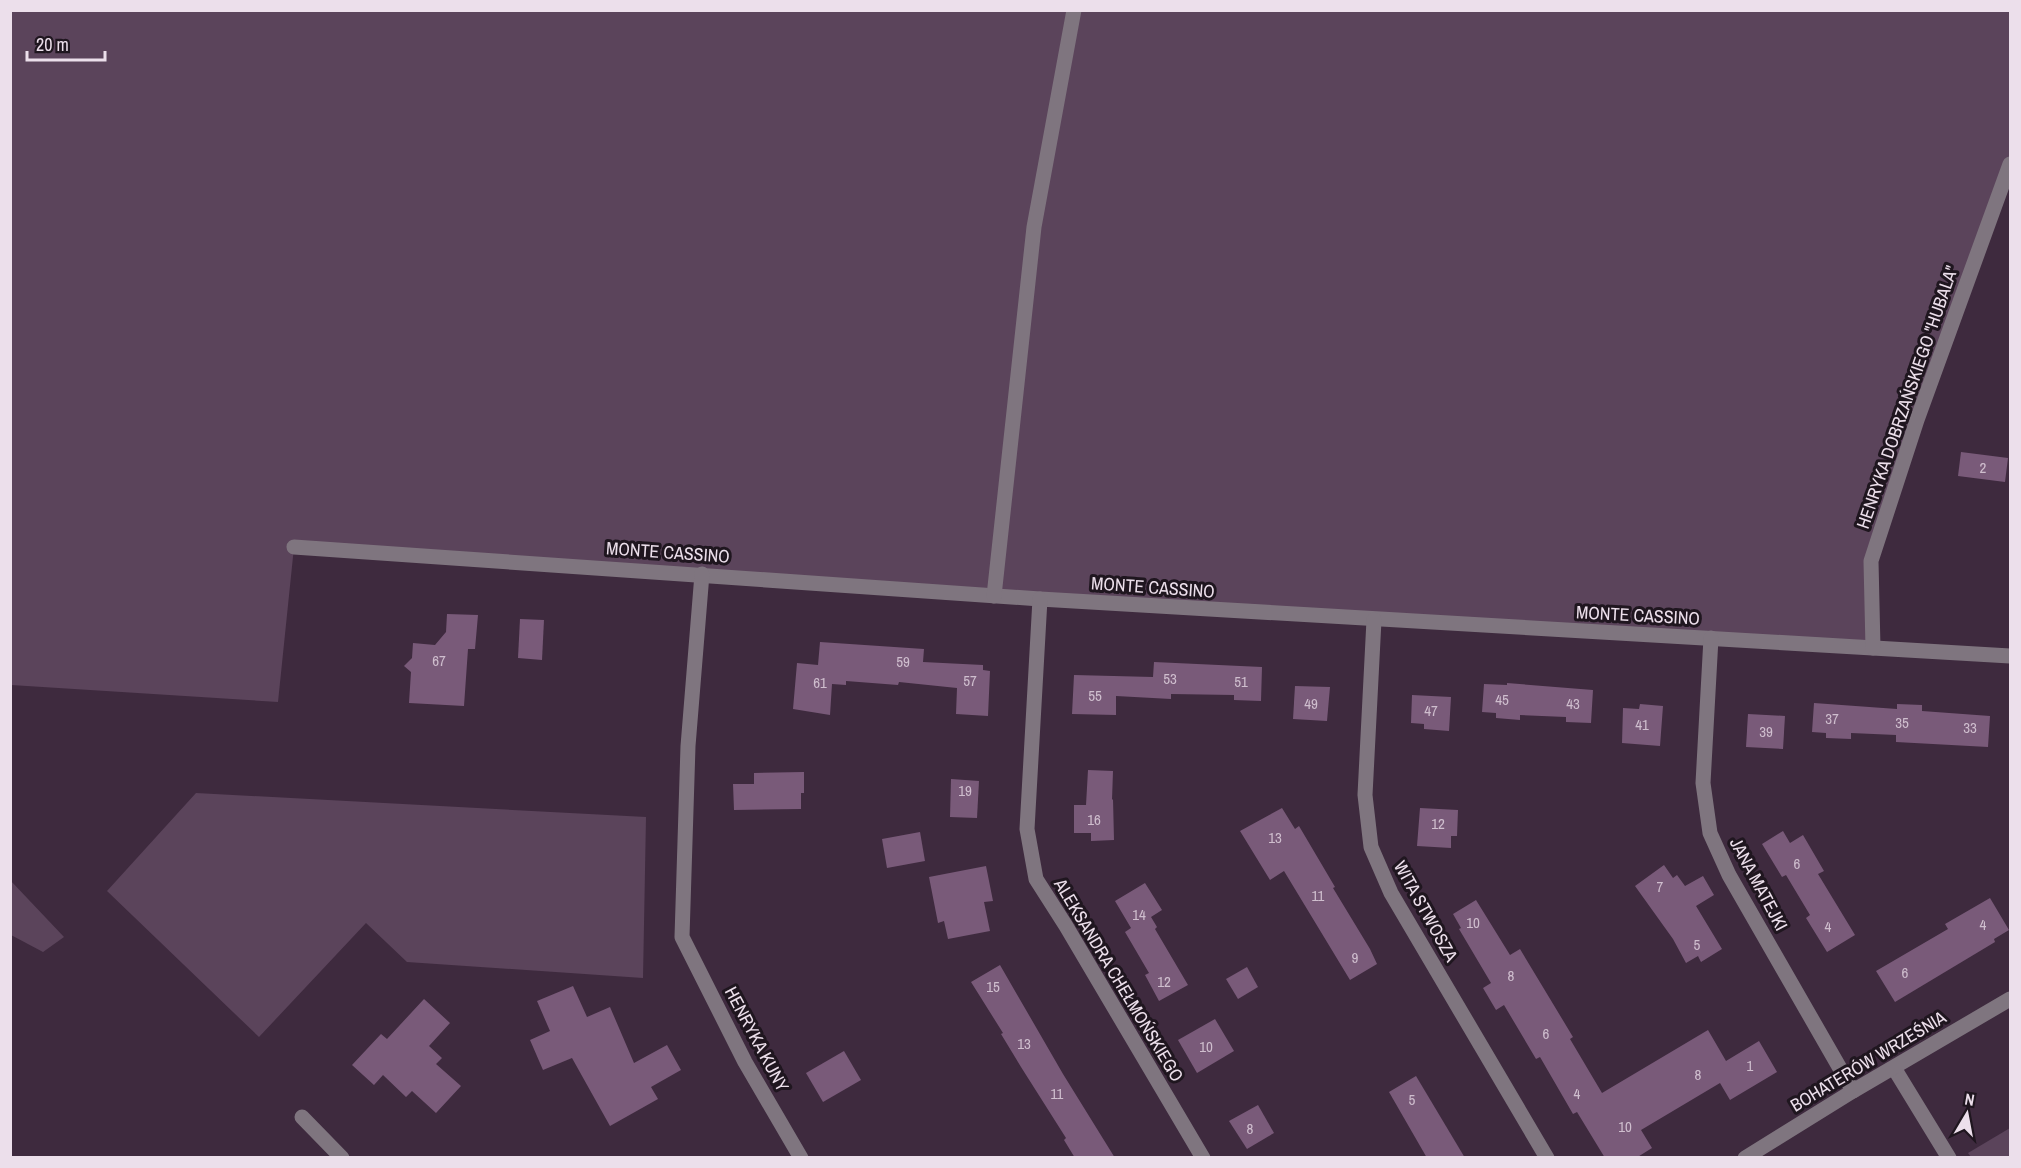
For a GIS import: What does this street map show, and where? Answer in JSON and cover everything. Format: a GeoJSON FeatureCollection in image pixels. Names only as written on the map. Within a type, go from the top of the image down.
{"type":"FeatureCollection","features":[{"type":"Feature","properties":{"kind":"street"},"geometry":{"type":"LineString","coordinates":[[993,596],[1034,227],[1074,10]]}},
{"type":"Feature","properties":{"kind":"street","name":"HENRYKA DOBRZAŃSKIEGO \"HUBALA\""},"geometry":{"type":"LineString","coordinates":[[1873,648],[1871,561],[1917,420],[2010,164]]}},
{"type":"Feature","properties":{"kind":"street","name":"MONTE CASSINO"},"geometry":{"type":"LineString","coordinates":[[294,546],[993,596],[2010,656]]}},
{"type":"Feature","properties":{"kind":"street","name":"HENRYKA KUNY"},"geometry":{"type":"LineString","coordinates":[[702,574],[688,746],[682,937],[745,1062],[801,1158]]}},
{"type":"Feature","properties":{"kind":"street","name":"ALEKSANDRA CHEŁMOŃSKIEGO"},"geometry":{"type":"LineString","coordinates":[[1040,599],[1027,829],[1036,879],[1203,1158]]}},
{"type":"Feature","properties":{"kind":"street","name":"WITA STWOSZA"},"geometry":{"type":"LineString","coordinates":[[1374,620],[1365,795],[1371,847],[1391,893],[1547,1158]]}},
{"type":"Feature","properties":{"kind":"street","name":"JANA MATEJKI"},"geometry":{"type":"LineString","coordinates":[[1711,638],[1703,783],[1710,833],[1729,876],[1853,1091]]}},
{"type":"Feature","properties":{"kind":"street","name":"BOHATERÓW WRZEŚNIA"},"geometry":{"type":"LineString","coordinates":[[1750,1156],[1853,1091],[2010,999]]}},
{"type":"Feature","properties":{"kind":"street"},"geometry":{"type":"LineString","coordinates":[[1894,1068],[1949,1158]]}},
{"type":"Feature","properties":{"kind":"street"},"geometry":{"type":"LineString","coordinates":[[302,1117],[342,1158]]}},
{"type":"Feature","properties":{"kind":"shaded area"},"geometry":{"type":"Polygon","coordinates":[[[10,11],[2010,11],[2010,164],[1871,561],[1873,648],[294,547],[278,702],[11,685],[10,11]]]}},
{"type":"Feature","properties":{"kind":"shaded area"},"geometry":{"type":"Polygon","coordinates":[[[196,793],[646,817],[643,978],[407,962],[366,923],[259,1037],[107,891],[196,793]]]}},
{"type":"Feature","properties":{"kind":"shaded area"},"geometry":{"type":"Polygon","coordinates":[[[10,880],[64,937],[43,952],[11,935],[10,880]]]}},
{"type":"Feature","properties":{"kind":"shaded area"},"geometry":{"type":"Polygon","coordinates":[[[2010,1128],[2010,1157],[1971,1157],[1968,1153],[2010,1128]]]}},
{"type":"Feature","properties":{"kind":"building"},"geometry":{"type":"Polygon","coordinates":[[[1961,452],[2008,458],[2005,482],[1958,476],[1961,452]]]}},
{"type":"Feature","properties":{"kind":"building"},"geometry":{"type":"Polygon","coordinates":[[[447,614],[478,615],[475,649],[468,649],[464,706],[409,703],[411,672],[404,666],[412,658],[413,643],[435,645],[446,632],[447,614]]]}},
{"type":"Feature","properties":{"kind":"building"},"geometry":{"type":"Polygon","coordinates":[[[520,619],[544,620],[542,660],[518,658],[520,619]]]}},
{"type":"Feature","properties":{"kind":"building"},"geometry":{"type":"Polygon","coordinates":[[[820,642],[924,649],[923,662],[983,665],[983,670],[990,671],[988,716],[956,714],[957,688],[899,682],[898,685],[846,681],[846,685],[832,684],[830,715],[793,709],[797,663],[818,665],[820,642]]]}},
{"type":"Feature","properties":{"kind":"building"},"geometry":{"type":"Polygon","coordinates":[[[1154,662],[1262,667],[1261,701],[1234,700],[1234,695],[1171,694],[1171,699],[1116,696],[1116,715],[1072,714],[1074,675],[1153,677],[1154,662]]]}},
{"type":"Feature","properties":{"kind":"building"},"geometry":{"type":"Polygon","coordinates":[[[1507,683],[1593,690],[1591,723],[1566,722],[1566,717],[1520,715],[1520,720],[1496,718],[1496,713],[1482,712],[1484,684],[1507,685],[1507,683]]]}},
{"type":"Feature","properties":{"kind":"building"},"geometry":{"type":"Polygon","coordinates":[[[1295,686],[1330,687],[1327,721],[1293,719],[1295,686]]]}},
{"type":"Feature","properties":{"kind":"building"},"geometry":{"type":"Polygon","coordinates":[[[1412,695],[1451,697],[1449,731],[1424,729],[1424,724],[1411,723],[1412,695]]]}},
{"type":"Feature","properties":{"kind":"building"},"geometry":{"type":"Polygon","coordinates":[[[1814,703],[1897,709],[1897,704],[1922,705],[1922,711],[1990,716],[1988,747],[1896,742],[1896,735],[1851,733],[1851,739],[1826,738],[1826,733],[1812,732],[1814,703]]]}},
{"type":"Feature","properties":{"kind":"building"},"geometry":{"type":"Polygon","coordinates":[[[1640,704],[1663,706],[1660,746],[1622,743],[1623,708],[1639,709],[1640,704]]]}},
{"type":"Feature","properties":{"kind":"building"},"geometry":{"type":"Polygon","coordinates":[[[1748,714],[1785,716],[1783,749],[1746,747],[1748,714]]]}},
{"type":"Feature","properties":{"kind":"building"},"geometry":{"type":"Polygon","coordinates":[[[1088,770],[1113,771],[1114,840],[1091,841],[1091,833],[1074,833],[1074,805],[1086,805],[1088,770]]]}},
{"type":"Feature","properties":{"kind":"building"},"geometry":{"type":"Polygon","coordinates":[[[804,772],[801,809],[734,810],[733,784],[754,784],[754,773],[804,772]]]}},
{"type":"Feature","properties":{"kind":"building"},"geometry":{"type":"Polygon","coordinates":[[[951,779],[979,781],[977,818],[950,817],[951,779]]]}},
{"type":"Feature","properties":{"kind":"building"},"geometry":{"type":"Polygon","coordinates":[[[1282,808],[1295,829],[1299,826],[1377,964],[1350,980],[1284,871],[1270,880],[1240,831],[1282,808]]]}},
{"type":"Feature","properties":{"kind":"building"},"geometry":{"type":"Polygon","coordinates":[[[1420,808],[1458,810],[1457,836],[1451,836],[1451,848],[1417,846],[1420,808]]]}},
{"type":"Feature","properties":{"kind":"building"},"geometry":{"type":"Polygon","coordinates":[[[1783,831],[1790,843],[1803,835],[1824,871],[1818,874],[1855,935],[1827,952],[1806,918],[1810,915],[1786,875],[1782,877],[1762,844],[1783,831]]]}},
{"type":"Feature","properties":{"kind":"building"},"geometry":{"type":"Polygon","coordinates":[[[920,832],[925,861],[887,868],[882,839],[920,832]]]}},
{"type":"Feature","properties":{"kind":"building"},"geometry":{"type":"Polygon","coordinates":[[[1664,865],[1673,878],[1677,875],[1685,886],[1703,876],[1714,895],[1696,906],[1722,949],[1701,962],[1698,956],[1686,963],[1673,939],[1635,886],[1664,865]]]}},
{"type":"Feature","properties":{"kind":"building"},"geometry":{"type":"Polygon","coordinates":[[[986,866],[993,901],[984,902],[990,931],[948,939],[944,921],[938,923],[929,877],[986,866]]]}},
{"type":"Feature","properties":{"kind":"building"},"geometry":{"type":"Polygon","coordinates":[[[1145,883],[1162,910],[1151,917],[1157,927],[1155,929],[1188,985],[1159,1001],[1145,975],[1149,973],[1125,932],[1131,928],[1115,901],[1145,883]]]}},
{"type":"Feature","properties":{"kind":"building"},"geometry":{"type":"Polygon","coordinates":[[[1990,898],[2009,930],[1994,939],[1995,942],[1895,1002],[1876,971],[1948,929],[1945,924],[1990,898]]]}},
{"type":"Feature","properties":{"kind":"building"},"geometry":{"type":"Polygon","coordinates":[[[1476,900],[1510,955],[1520,949],[1573,1037],[1570,1039],[1602,1093],[1708,1030],[1726,1061],[1759,1041],[1777,1072],[1730,1100],[1720,1083],[1641,1130],[1652,1148],[1636,1158],[1605,1158],[1577,1112],[1573,1114],[1540,1057],[1536,1059],[1504,1005],[1496,1010],[1483,988],[1491,983],[1459,929],[1461,928],[1453,914],[1476,900]]]}},
{"type":"Feature","properties":{"kind":"building"},"geometry":{"type":"Polygon","coordinates":[[[1000,965],[1115,1158],[1075,1158],[1064,1140],[1066,1138],[971,982],[1000,965]]]}},
{"type":"Feature","properties":{"kind":"building"},"geometry":{"type":"Polygon","coordinates":[[[1247,967],[1258,987],[1238,999],[1226,979],[1247,967]]]}},
{"type":"Feature","properties":{"kind":"building"},"geometry":{"type":"Polygon","coordinates":[[[573,986],[587,1017],[610,1007],[634,1063],[667,1045],[681,1070],[651,1087],[658,1099],[610,1126],[572,1058],[543,1070],[530,1040],[550,1031],[537,1001],[573,986]]]}},
{"type":"Feature","properties":{"kind":"building"},"geometry":{"type":"Polygon","coordinates":[[[424,999],[450,1023],[429,1046],[442,1058],[436,1064],[461,1086],[436,1113],[412,1091],[406,1097],[383,1075],[374,1085],[352,1065],[381,1034],[387,1039],[424,999]]]}},
{"type":"Feature","properties":{"kind":"building"},"geometry":{"type":"Polygon","coordinates":[[[1215,1019],[1234,1051],[1197,1073],[1178,1040],[1215,1019]]]}},
{"type":"Feature","properties":{"kind":"building"},"geometry":{"type":"Polygon","coordinates":[[[844,1051],[861,1080],[823,1102],[806,1073],[844,1051]]]}},
{"type":"Feature","properties":{"kind":"building"},"geometry":{"type":"Polygon","coordinates":[[[1416,1076],[1465,1158],[1427,1158],[1389,1092],[1416,1076]]]}},
{"type":"Feature","properties":{"kind":"building"},"geometry":{"type":"Polygon","coordinates":[[[1258,1105],[1274,1133],[1247,1149],[1229,1121],[1258,1105]]]}}]}
